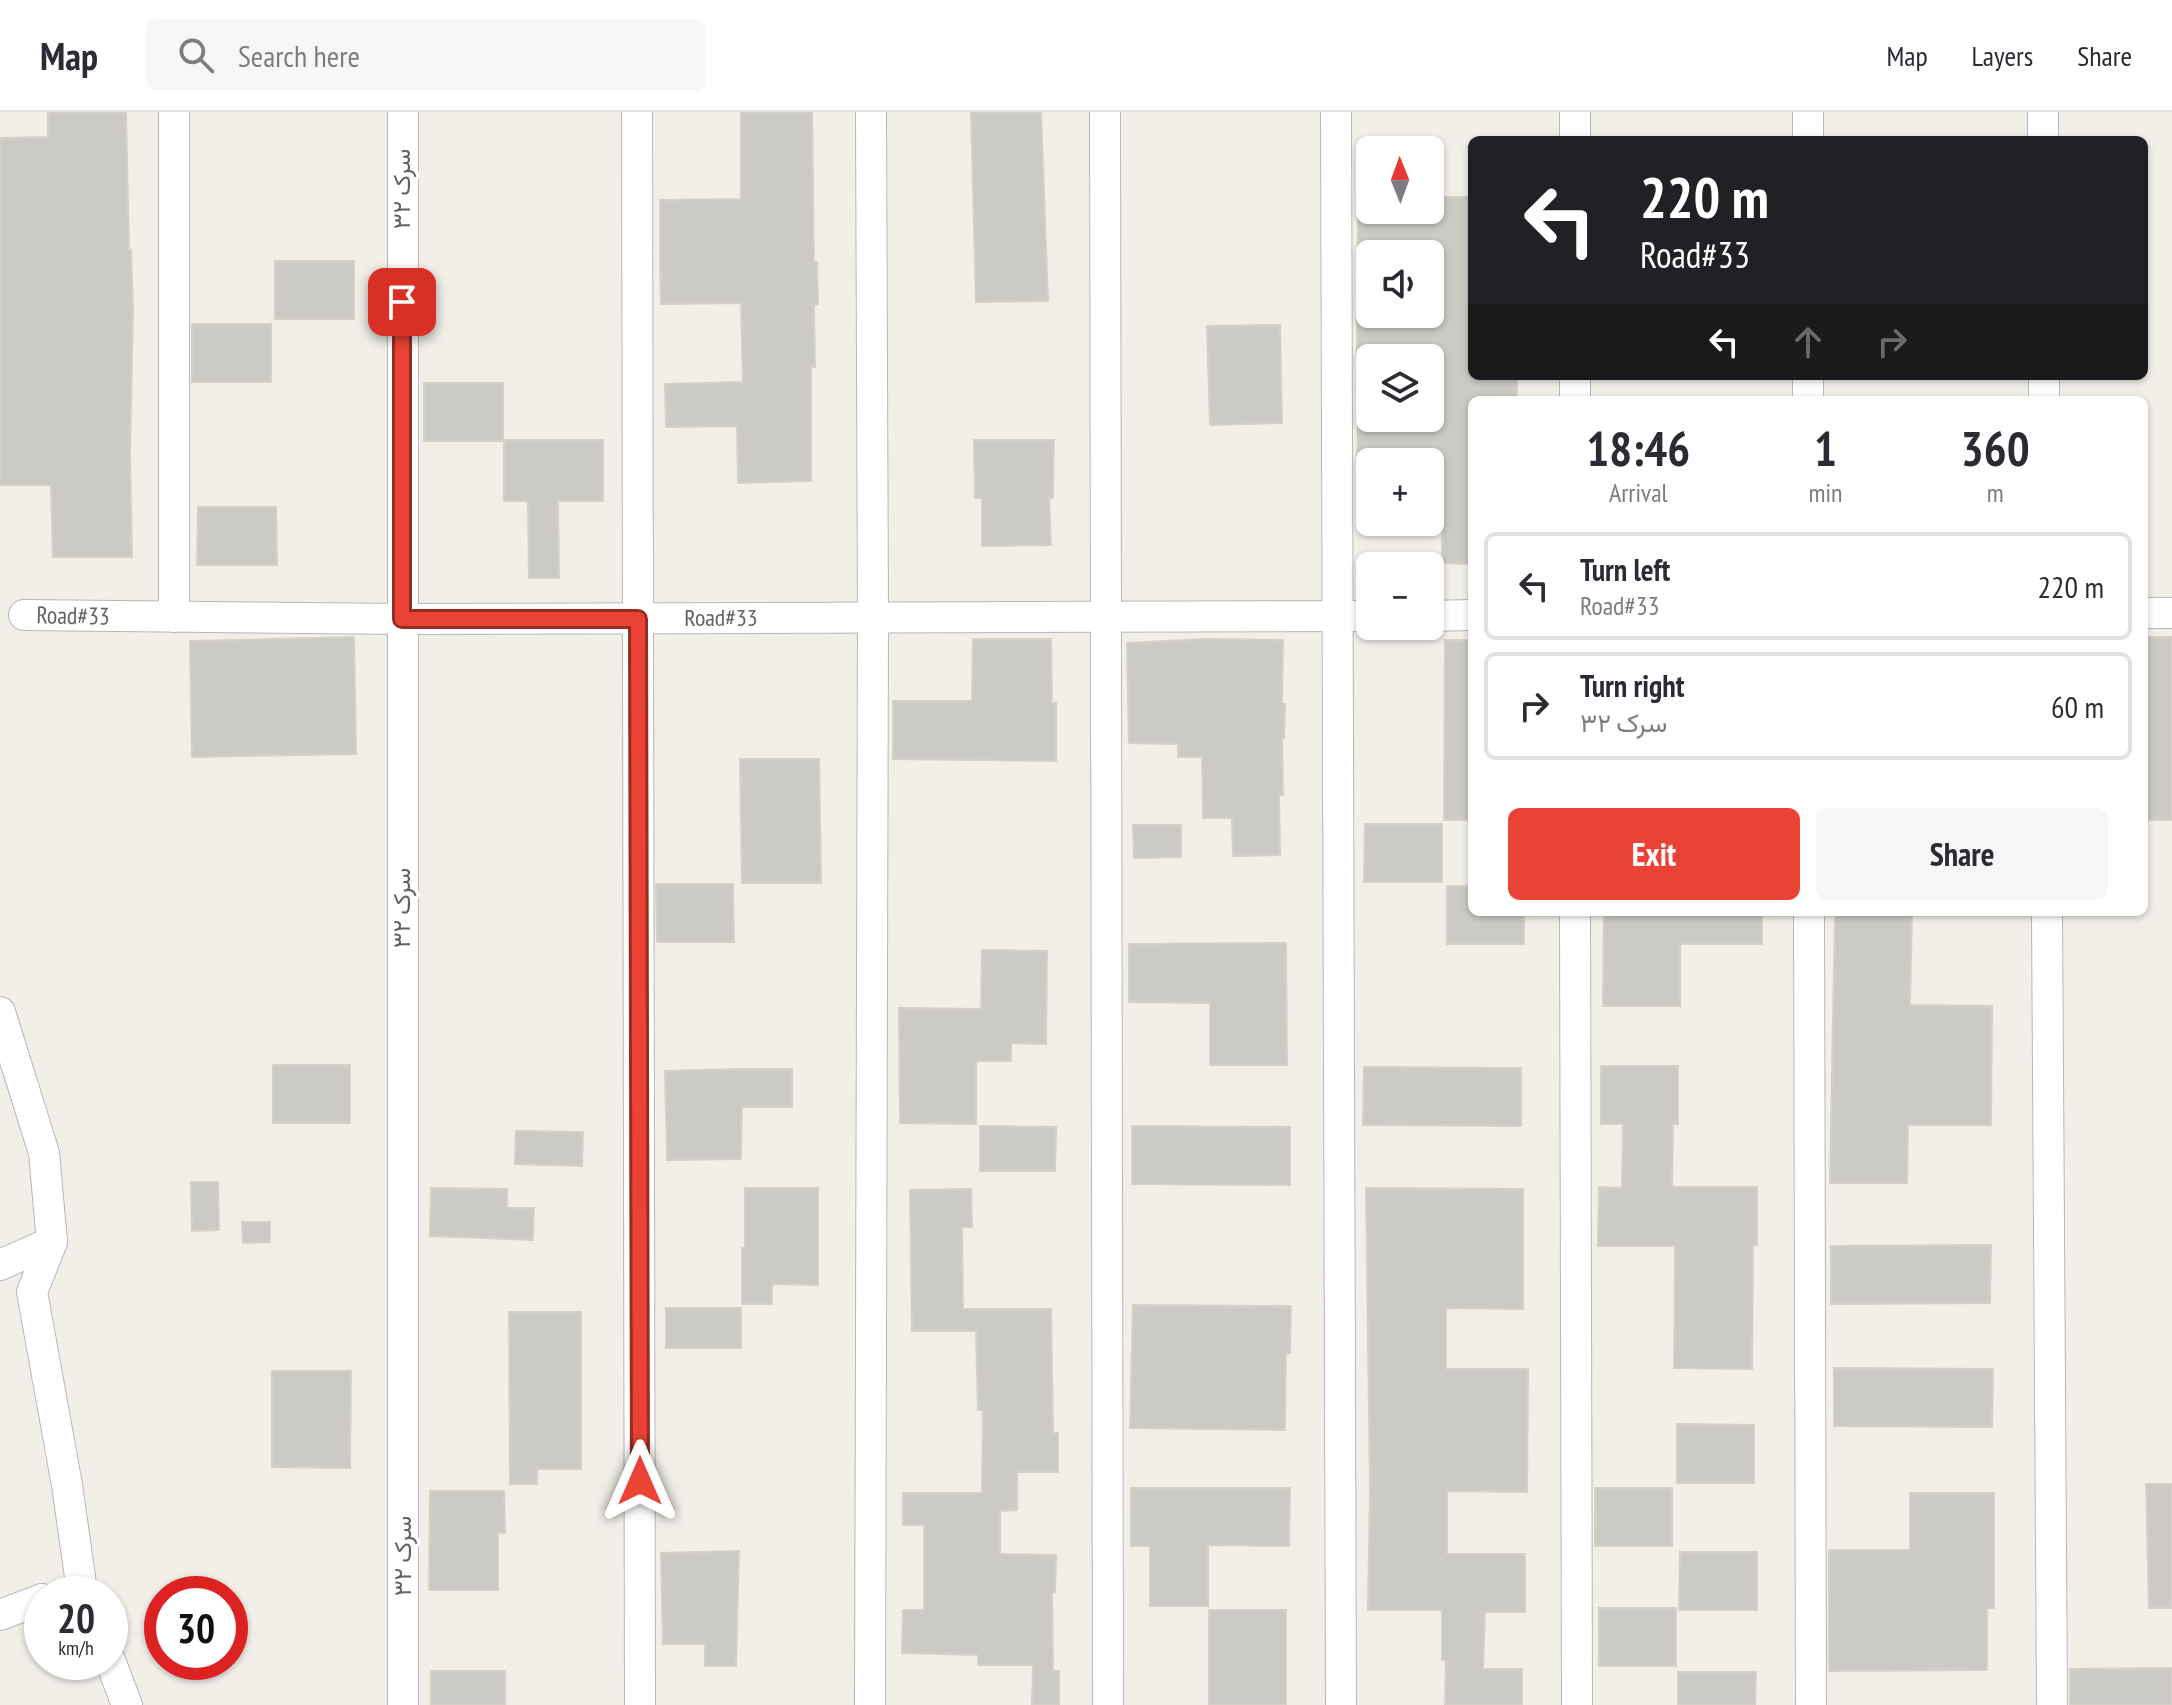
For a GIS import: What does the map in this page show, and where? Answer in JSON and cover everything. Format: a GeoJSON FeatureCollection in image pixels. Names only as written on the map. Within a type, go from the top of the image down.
{"type":"FeatureCollection","features":[{"type":"Feature","properties":{"kind":"street"},"geometry":{"type":"LineString","coordinates":[[174,112],[174,617]]}},
{"type":"Feature","properties":{"kind":"street","name":"سرک ۳۲"},"geometry":{"type":"LineString","coordinates":[[403,112],[403,1705]]}},
{"type":"Feature","properties":{"kind":"street"},"geometry":{"type":"LineString","coordinates":[[637,112],[640,1705]]}},
{"type":"Feature","properties":{"kind":"street"},"geometry":{"type":"LineString","coordinates":[[870,1705],[871,112]]}},
{"type":"Feature","properties":{"kind":"street"},"geometry":{"type":"LineString","coordinates":[[1105,112],[1108,1705]]}},
{"type":"Feature","properties":{"kind":"street"},"geometry":{"type":"LineString","coordinates":[[1336,112],[1341,1705]]}},
{"type":"Feature","properties":{"kind":"street"},"geometry":{"type":"LineString","coordinates":[[1575,112],[1575,136]]}},
{"type":"Feature","properties":{"kind":"street"},"geometry":{"type":"LineString","coordinates":[[1808,112],[1808,136]]}},
{"type":"Feature","properties":{"kind":"street"},"geometry":{"type":"LineString","coordinates":[[2043,112],[2043,136]]}},
{"type":"Feature","properties":{"kind":"street"},"geometry":{"type":"LineString","coordinates":[[2148,613],[2172,613]]}},
{"type":"Feature","properties":{"kind":"street","name":"Road#33"},"geometry":{"type":"LineString","coordinates":[[24,615],[402,619],[1356,616]]}},
{"type":"Feature","properties":{"kind":"street"},"geometry":{"type":"LineString","coordinates":[[1444,616],[1468,615]]}},
{"type":"Feature","properties":{"kind":"street"},"geometry":{"type":"LineString","coordinates":[[1575,916],[1577,1705]]}},
{"type":"Feature","properties":{"kind":"street"},"geometry":{"type":"LineString","coordinates":[[1809,916],[1811,1705]]}},
{"type":"Feature","properties":{"kind":"street"},"geometry":{"type":"LineString","coordinates":[[2047,916],[2052,1705]]}},
{"type":"Feature","properties":{"kind":"street"},"geometry":{"type":"LineString","coordinates":[[0,1012],[44,1153],[52,1242],[32,1292],[67,1485],[73,1576]]}},
{"type":"Feature","properties":{"kind":"street"},"geometry":{"type":"LineString","coordinates":[[0,1265],[52,1242]]}},
{"type":"Feature","properties":{"kind":"street"},"geometry":{"type":"LineString","coordinates":[[0,1615],[24,1606]]}},
{"type":"Feature","properties":{"kind":"street"},"geometry":{"type":"LineString","coordinates":[[118,1680],[127,1705]]}},
{"type":"Feature","properties":{"kind":"building"},"geometry":{"type":"Polygon","coordinates":[[[48,112],[126,112],[133,310],[130,453],[132,557],[53,557],[51,485],[0,485],[0,138],[48,137],[48,112]]]}},
{"type":"Feature","properties":{"kind":"building"},"geometry":{"type":"Polygon","coordinates":[[[741,112],[812,112],[814,262],[817,262],[818,304],[814,305],[815,367],[811,367],[811,481],[738,483],[737,426],[666,427],[665,384],[743,382],[741,303],[661,304],[660,261],[660,200],[741,199],[741,112]]]}},
{"type":"Feature","properties":{"kind":"building"},"geometry":{"type":"Polygon","coordinates":[[[971,112],[1041,112],[1048,301],[976,302],[971,112]]]}},
{"type":"Feature","properties":{"kind":"building"},"geometry":{"type":"Polygon","coordinates":[[[1444,197],[1468,197],[1468,380],[1517,380],[1517,396],[1468,396],[1468,564],[1444,563],[1444,448],[1357,448],[1358,432],[1444,432],[1444,344],[1357,344],[1357,328],[1444,328],[1444,240],[1358,240],[1358,224],[1444,224],[1444,197]]]}},
{"type":"Feature","properties":{"kind":"building"},"geometry":{"type":"Polygon","coordinates":[[[275,261],[354,261],[354,319],[275,319],[275,261]]]}},
{"type":"Feature","properties":{"kind":"building"},"geometry":{"type":"Polygon","coordinates":[[[192,324],[271,324],[271,382],[192,382],[192,324]]]}},
{"type":"Feature","properties":{"kind":"building"},"geometry":{"type":"Polygon","coordinates":[[[1280,325],[1282,423],[1210,425],[1207,326],[1280,325]]]}},
{"type":"Feature","properties":{"kind":"building"},"geometry":{"type":"Polygon","coordinates":[[[424,383],[503,383],[503,441],[424,441],[424,383]]]}},
{"type":"Feature","properties":{"kind":"building"},"geometry":{"type":"Polygon","coordinates":[[[504,440],[603,440],[603,501],[558,501],[559,578],[529,578],[528,501],[504,501],[504,440]]]}},
{"type":"Feature","properties":{"kind":"building"},"geometry":{"type":"Polygon","coordinates":[[[974,440],[1054,440],[1053,498],[1049,498],[1051,545],[982,546],[982,498],[975,498],[974,440]]]}},
{"type":"Feature","properties":{"kind":"building"},"geometry":{"type":"Polygon","coordinates":[[[198,507],[276,507],[277,565],[197,565],[198,507]]]}},
{"type":"Feature","properties":{"kind":"building"},"geometry":{"type":"Polygon","coordinates":[[[354,637],[356,754],[192,757],[190,641],[354,637]]]}},
{"type":"Feature","properties":{"kind":"building"},"geometry":{"type":"Polygon","coordinates":[[[2148,637],[2172,637],[2172,820],[2148,820],[2148,637]]]}},
{"type":"Feature","properties":{"kind":"building"},"geometry":{"type":"Polygon","coordinates":[[[973,639],[1051,639],[1056,761],[893,759],[893,701],[972,701],[973,639]]]}},
{"type":"Feature","properties":{"kind":"building"},"geometry":{"type":"Polygon","coordinates":[[[1206,639],[1283,640],[1282,704],[1285,704],[1283,795],[1279,795],[1280,855],[1233,856],[1232,818],[1203,818],[1202,757],[1178,757],[1178,744],[1129,743],[1127,643],[1206,639]]]}},
{"type":"Feature","properties":{"kind":"building"},"geometry":{"type":"Polygon","coordinates":[[[1445,640],[1468,640],[1468,820],[1444,820],[1445,640]]]}},
{"type":"Feature","properties":{"kind":"building"},"geometry":{"type":"Polygon","coordinates":[[[740,759],[819,759],[821,883],[742,883],[740,759]]]}},
{"type":"Feature","properties":{"kind":"building"},"geometry":{"type":"Polygon","coordinates":[[[1365,824],[1442,824],[1442,882],[1364,882],[1365,824]]]}},
{"type":"Feature","properties":{"kind":"building"},"geometry":{"type":"Polygon","coordinates":[[[1133,825],[1181,825],[1181,857],[1134,858],[1133,825]]]}},
{"type":"Feature","properties":{"kind":"building"},"geometry":{"type":"Polygon","coordinates":[[[656,884],[733,884],[734,942],[657,942],[656,884]]]}},
{"type":"Feature","properties":{"kind":"building"},"geometry":{"type":"Polygon","coordinates":[[[1447,886],[1468,886],[1468,916],[1524,916],[1524,944],[1447,944],[1447,886]]]}},
{"type":"Feature","properties":{"kind":"building"},"geometry":{"type":"Polygon","coordinates":[[[1604,916],[1762,916],[1762,944],[1680,944],[1680,1006],[1603,1006],[1604,916]]]}},
{"type":"Feature","properties":{"kind":"building"},"geometry":{"type":"Polygon","coordinates":[[[1835,916],[1912,916],[1910,1005],[1992,1006],[1991,1125],[1908,1125],[1907,1183],[1830,1183],[1835,916]]]}},
{"type":"Feature","properties":{"kind":"building"},"geometry":{"type":"Polygon","coordinates":[[[1286,943],[1287,1065],[1210,1065],[1210,1003],[1129,1002],[1129,944],[1286,943]]]}},
{"type":"Feature","properties":{"kind":"building"},"geometry":{"type":"Polygon","coordinates":[[[982,950],[1047,951],[1046,1044],[1011,1043],[1011,1061],[976,1061],[976,1124],[900,1123],[899,1008],[981,1009],[982,950]]]}},
{"type":"Feature","properties":{"kind":"building"},"geometry":{"type":"Polygon","coordinates":[[[273,1065],[350,1065],[350,1123],[273,1123],[273,1065]]]}},
{"type":"Feature","properties":{"kind":"building"},"geometry":{"type":"Polygon","coordinates":[[[1601,1066],[1678,1066],[1678,1124],[1673,1124],[1672,1187],[1757,1187],[1757,1245],[1753,1245],[1752,1369],[1674,1368],[1675,1246],[1598,1246],[1599,1187],[1622,1188],[1623,1124],[1601,1124],[1601,1066]]]}},
{"type":"Feature","properties":{"kind":"building"},"geometry":{"type":"Polygon","coordinates":[[[1364,1067],[1521,1068],[1521,1126],[1363,1125],[1364,1067]]]}},
{"type":"Feature","properties":{"kind":"building"},"geometry":{"type":"Polygon","coordinates":[[[792,1069],[792,1107],[742,1107],[741,1159],[667,1160],[665,1071],[792,1069]]]}},
{"type":"Feature","properties":{"kind":"building"},"geometry":{"type":"Polygon","coordinates":[[[980,1126],[1056,1127],[1055,1171],[980,1171],[980,1126]]]}},
{"type":"Feature","properties":{"kind":"building"},"geometry":{"type":"Polygon","coordinates":[[[1132,1126],[1290,1127],[1290,1185],[1132,1184],[1132,1126]]]}},
{"type":"Feature","properties":{"kind":"building"},"geometry":{"type":"Polygon","coordinates":[[[516,1131],[583,1132],[582,1166],[515,1164],[516,1131]]]}},
{"type":"Feature","properties":{"kind":"building"},"geometry":{"type":"Polygon","coordinates":[[[191,1182],[218,1182],[219,1230],[192,1231],[191,1182]]]}},
{"type":"Feature","properties":{"kind":"building"},"geometry":{"type":"Polygon","coordinates":[[[431,1188],[507,1189],[507,1208],[534,1208],[533,1240],[430,1236],[431,1188]]]}},
{"type":"Feature","properties":{"kind":"building"},"geometry":{"type":"Polygon","coordinates":[[[745,1188],[818,1188],[818,1285],[772,1284],[772,1304],[742,1304],[745,1188]]]}},
{"type":"Feature","properties":{"kind":"building"},"geometry":{"type":"Polygon","coordinates":[[[1366,1188],[1523,1189],[1523,1309],[1446,1308],[1446,1369],[1528,1369],[1527,1492],[1447,1491],[1447,1554],[1525,1554],[1525,1612],[1485,1612],[1483,1669],[1522,1669],[1522,1705],[1445,1705],[1446,1660],[1442,1660],[1442,1610],[1368,1610],[1370,1489],[1366,1188]]]}},
{"type":"Feature","properties":{"kind":"building"},"geometry":{"type":"Polygon","coordinates":[[[971,1189],[972,1227],[962,1227],[963,1309],[1051,1309],[1053,1433],[1058,1433],[1058,1472],[1017,1472],[1017,1510],[1000,1511],[1000,1554],[1056,1555],[1055,1592],[1052,1592],[1053,1671],[1059,1671],[1059,1705],[1032,1705],[1033,1665],[978,1665],[978,1655],[902,1653],[903,1610],[924,1610],[924,1525],[903,1525],[903,1493],[982,1493],[983,1410],[978,1410],[976,1331],[912,1331],[910,1190],[971,1189]]]}},
{"type":"Feature","properties":{"kind":"building"},"geometry":{"type":"Polygon","coordinates":[[[242,1222],[270,1222],[270,1242],[243,1243],[242,1222]]]}},
{"type":"Feature","properties":{"kind":"building"},"geometry":{"type":"Polygon","coordinates":[[[1991,1245],[1990,1303],[1831,1304],[1831,1246],[1991,1245]]]}},
{"type":"Feature","properties":{"kind":"building"},"geometry":{"type":"Polygon","coordinates":[[[1133,1305],[1291,1306],[1290,1353],[1286,1353],[1285,1430],[1130,1428],[1133,1305]]]}},
{"type":"Feature","properties":{"kind":"building"},"geometry":{"type":"Polygon","coordinates":[[[666,1308],[741,1308],[741,1348],[666,1348],[666,1308]]]}},
{"type":"Feature","properties":{"kind":"building"},"geometry":{"type":"Polygon","coordinates":[[[509,1312],[581,1312],[581,1469],[537,1469],[537,1484],[510,1484],[509,1312]]]}},
{"type":"Feature","properties":{"kind":"building"},"geometry":{"type":"Polygon","coordinates":[[[1834,1368],[1993,1369],[1992,1427],[1834,1426],[1834,1368]]]}},
{"type":"Feature","properties":{"kind":"building"},"geometry":{"type":"Polygon","coordinates":[[[272,1371],[351,1371],[350,1468],[272,1467],[272,1371]]]}},
{"type":"Feature","properties":{"kind":"building"},"geometry":{"type":"Polygon","coordinates":[[[1677,1424],[1754,1425],[1754,1483],[1677,1483],[1677,1424]]]}},
{"type":"Feature","properties":{"kind":"building"},"geometry":{"type":"Polygon","coordinates":[[[2146,1484],[2172,1484],[2172,1608],[2149,1608],[2146,1484]]]}},
{"type":"Feature","properties":{"kind":"building"},"geometry":{"type":"Polygon","coordinates":[[[1131,1488],[1290,1488],[1289,1546],[1208,1545],[1208,1606],[1150,1606],[1150,1546],[1131,1546],[1131,1488]]]}},
{"type":"Feature","properties":{"kind":"building"},"geometry":{"type":"Polygon","coordinates":[[[1595,1488],[1672,1488],[1672,1546],[1595,1546],[1595,1488]]]}},
{"type":"Feature","properties":{"kind":"building"},"geometry":{"type":"Polygon","coordinates":[[[430,1491],[504,1491],[505,1533],[498,1533],[498,1590],[429,1590],[430,1491]]]}},
{"type":"Feature","properties":{"kind":"building"},"geometry":{"type":"Polygon","coordinates":[[[1910,1493],[1994,1493],[1994,1608],[1987,1608],[1987,1670],[1829,1671],[1829,1550],[1910,1550],[1910,1493]]]}},
{"type":"Feature","properties":{"kind":"building"},"geometry":{"type":"Polygon","coordinates":[[[739,1551],[736,1666],[705,1666],[705,1644],[663,1644],[661,1553],[739,1551]]]}},
{"type":"Feature","properties":{"kind":"building"},"geometry":{"type":"Polygon","coordinates":[[[1680,1552],[1757,1552],[1757,1610],[1679,1610],[1680,1552]]]}},
{"type":"Feature","properties":{"kind":"building"},"geometry":{"type":"Polygon","coordinates":[[[1599,1608],[1676,1608],[1676,1666],[1599,1666],[1599,1608]]]}},
{"type":"Feature","properties":{"kind":"building"},"geometry":{"type":"Polygon","coordinates":[[[1209,1610],[1286,1610],[1286,1705],[1209,1705],[1209,1610]]]}},
{"type":"Feature","properties":{"kind":"building"},"geometry":{"type":"Polygon","coordinates":[[[2172,1668],[2172,1705],[2070,1705],[2070,1669],[2172,1668]]]}},
{"type":"Feature","properties":{"kind":"building"},"geometry":{"type":"Polygon","coordinates":[[[431,1671],[505,1671],[505,1705],[431,1705],[431,1671]]]}},
{"type":"Feature","properties":{"kind":"building"},"geometry":{"type":"Polygon","coordinates":[[[1678,1672],[1756,1672],[1755,1705],[1678,1705],[1678,1672]]]}},
{"type":"Feature","properties":{"kind":"route"},"geometry":{"type":"LineString","coordinates":[[402,302],[402,619],[638,619],[640,1481]]}}]}
